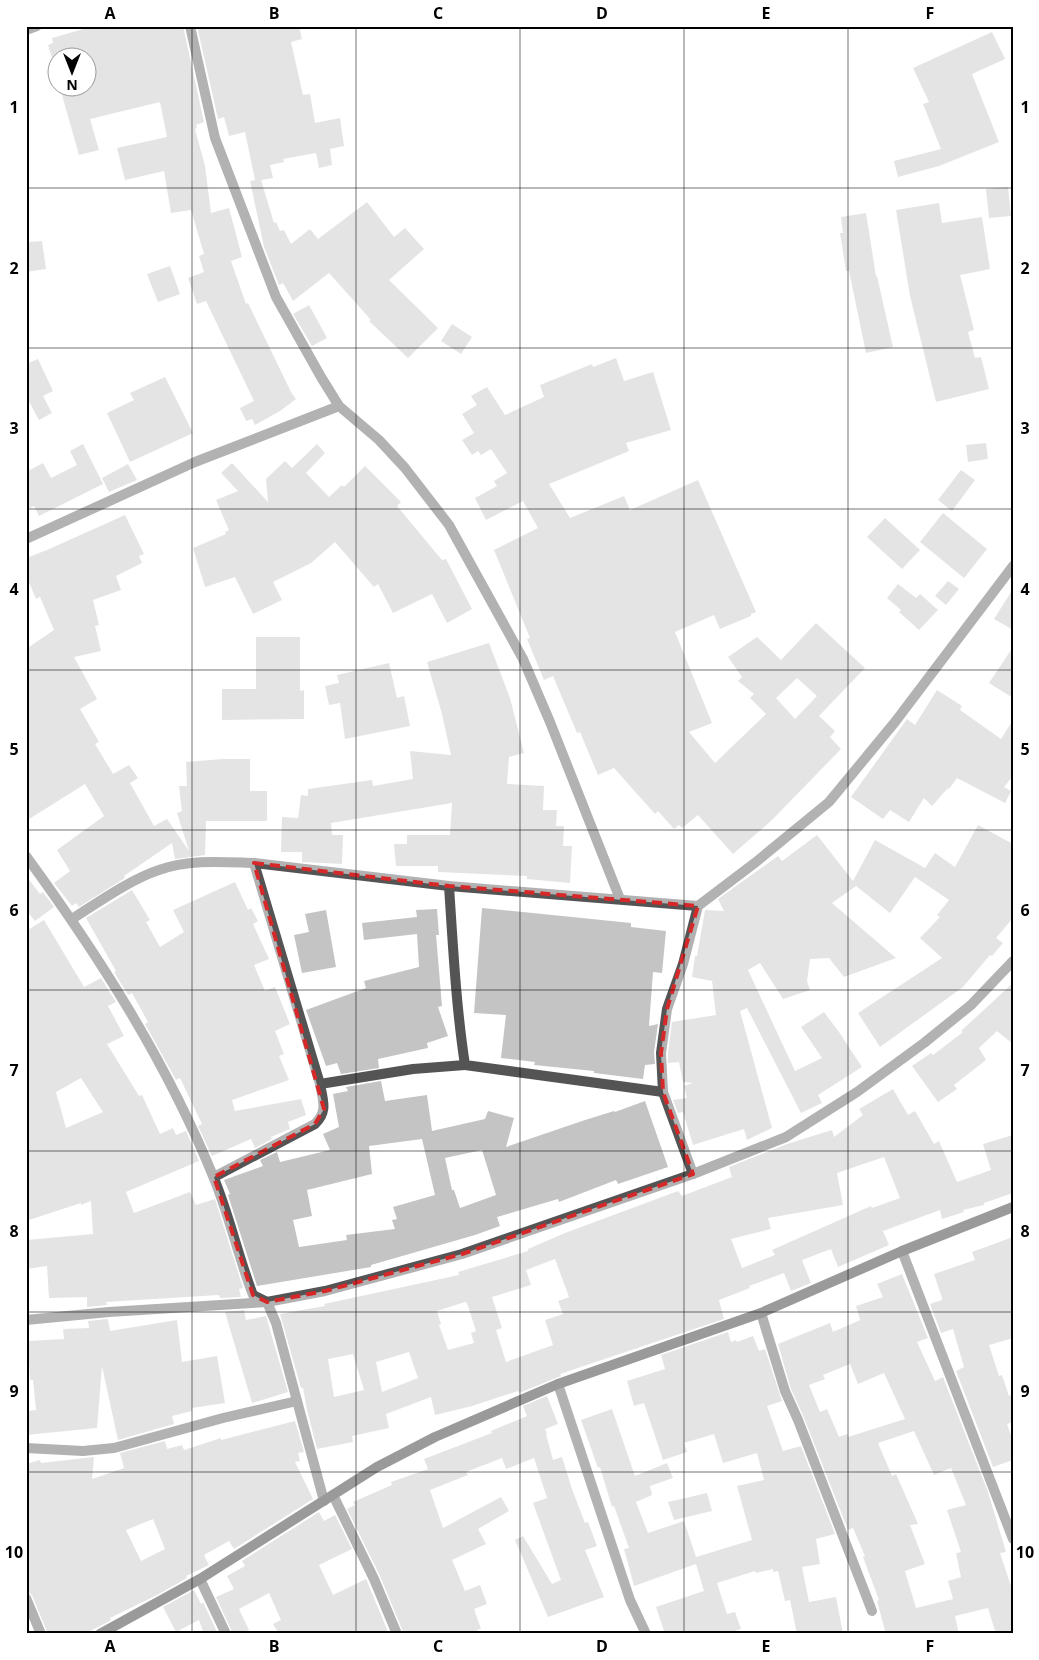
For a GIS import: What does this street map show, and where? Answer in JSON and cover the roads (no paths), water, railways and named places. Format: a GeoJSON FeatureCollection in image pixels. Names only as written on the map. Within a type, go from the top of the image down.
{"type":"FeatureCollection","features":[{"type":"Feature","properties":{"kind":"street"},"geometry":{"type":"LineString","coordinates":[[26,30],[37,26]]}},
{"type":"Feature","properties":{"kind":"street"},"geometry":{"type":"LineString","coordinates":[[190,26],[215,138],[276,297],[320,377],[339,406],[379,440],[405,468],[454,533],[523,659],[620,899]]}},
{"type":"Feature","properties":{"kind":"street"},"geometry":{"type":"LineString","coordinates":[[26,539],[195,462],[339,406]]}},
{"type":"Feature","properties":{"kind":"street"},"geometry":{"type":"LineString","coordinates":[[692,1174],[663,1092],[661,1053],[668,1009],[683,964],[698,906],[756,862],[829,802],[895,722],[1013,566]]}},
{"type":"Feature","properties":{"kind":"street"},"geometry":{"type":"LineString","coordinates":[[26,856],[72,919],[139,1025],[178,1099],[214,1177],[253,1295],[267,1302],[276,1323],[297,1401],[329,1498],[374,1579],[396,1634]]}},
{"type":"Feature","properties":{"kind":"street"},"geometry":{"type":"LineString","coordinates":[[72,919],[123,887],[158,870],[186,863],[226,862],[254,863],[449,886],[698,906]]}},
{"type":"Feature","properties":{"kind":"street"},"geometry":{"type":"LineString","coordinates":[[214,1177],[316,1124],[323,1116],[324,1109],[320,1084],[254,863]]}},
{"type":"Feature","properties":{"kind":"street"},"geometry":{"type":"LineString","coordinates":[[449,886],[456,986],[465,1065]]}},
{"type":"Feature","properties":{"kind":"street"},"geometry":{"type":"LineString","coordinates":[[26,1320],[109,1312],[267,1302],[325,1291],[462,1254],[692,1174],[786,1137],[857,1092],[924,1043],[971,1005],[1013,961]]}},
{"type":"Feature","properties":{"kind":"street"},"geometry":{"type":"LineString","coordinates":[[320,1084],[413,1069],[465,1065],[663,1092]]}},
{"type":"Feature","properties":{"kind":"street"},"geometry":{"type":"LineString","coordinates":[[100,1634],[200,1579],[377,1467],[436,1436],[558,1384],[761,1313],[902,1251],[1013,1207]]}},
{"type":"Feature","properties":{"kind":"street"},"geometry":{"type":"LineString","coordinates":[[902,1251],[1013,1539]]}},
{"type":"Feature","properties":{"kind":"street"},"geometry":{"type":"LineString","coordinates":[[761,1313],[785,1391],[872,1611]]}},
{"type":"Feature","properties":{"kind":"street"},"geometry":{"type":"LineString","coordinates":[[558,1384],[630,1600],[646,1634]]}},
{"type":"Feature","properties":{"kind":"street"},"geometry":{"type":"LineString","coordinates":[[26,1448],[83,1451],[114,1448],[223,1418],[297,1401]]}},
{"type":"Feature","properties":{"kind":"street"},"geometry":{"type":"LineString","coordinates":[[200,1579],[226,1634]]}},
{"type":"Feature","properties":{"kind":"street"},"geometry":{"type":"LineString","coordinates":[[26,1598],[40,1634]]}}]}
